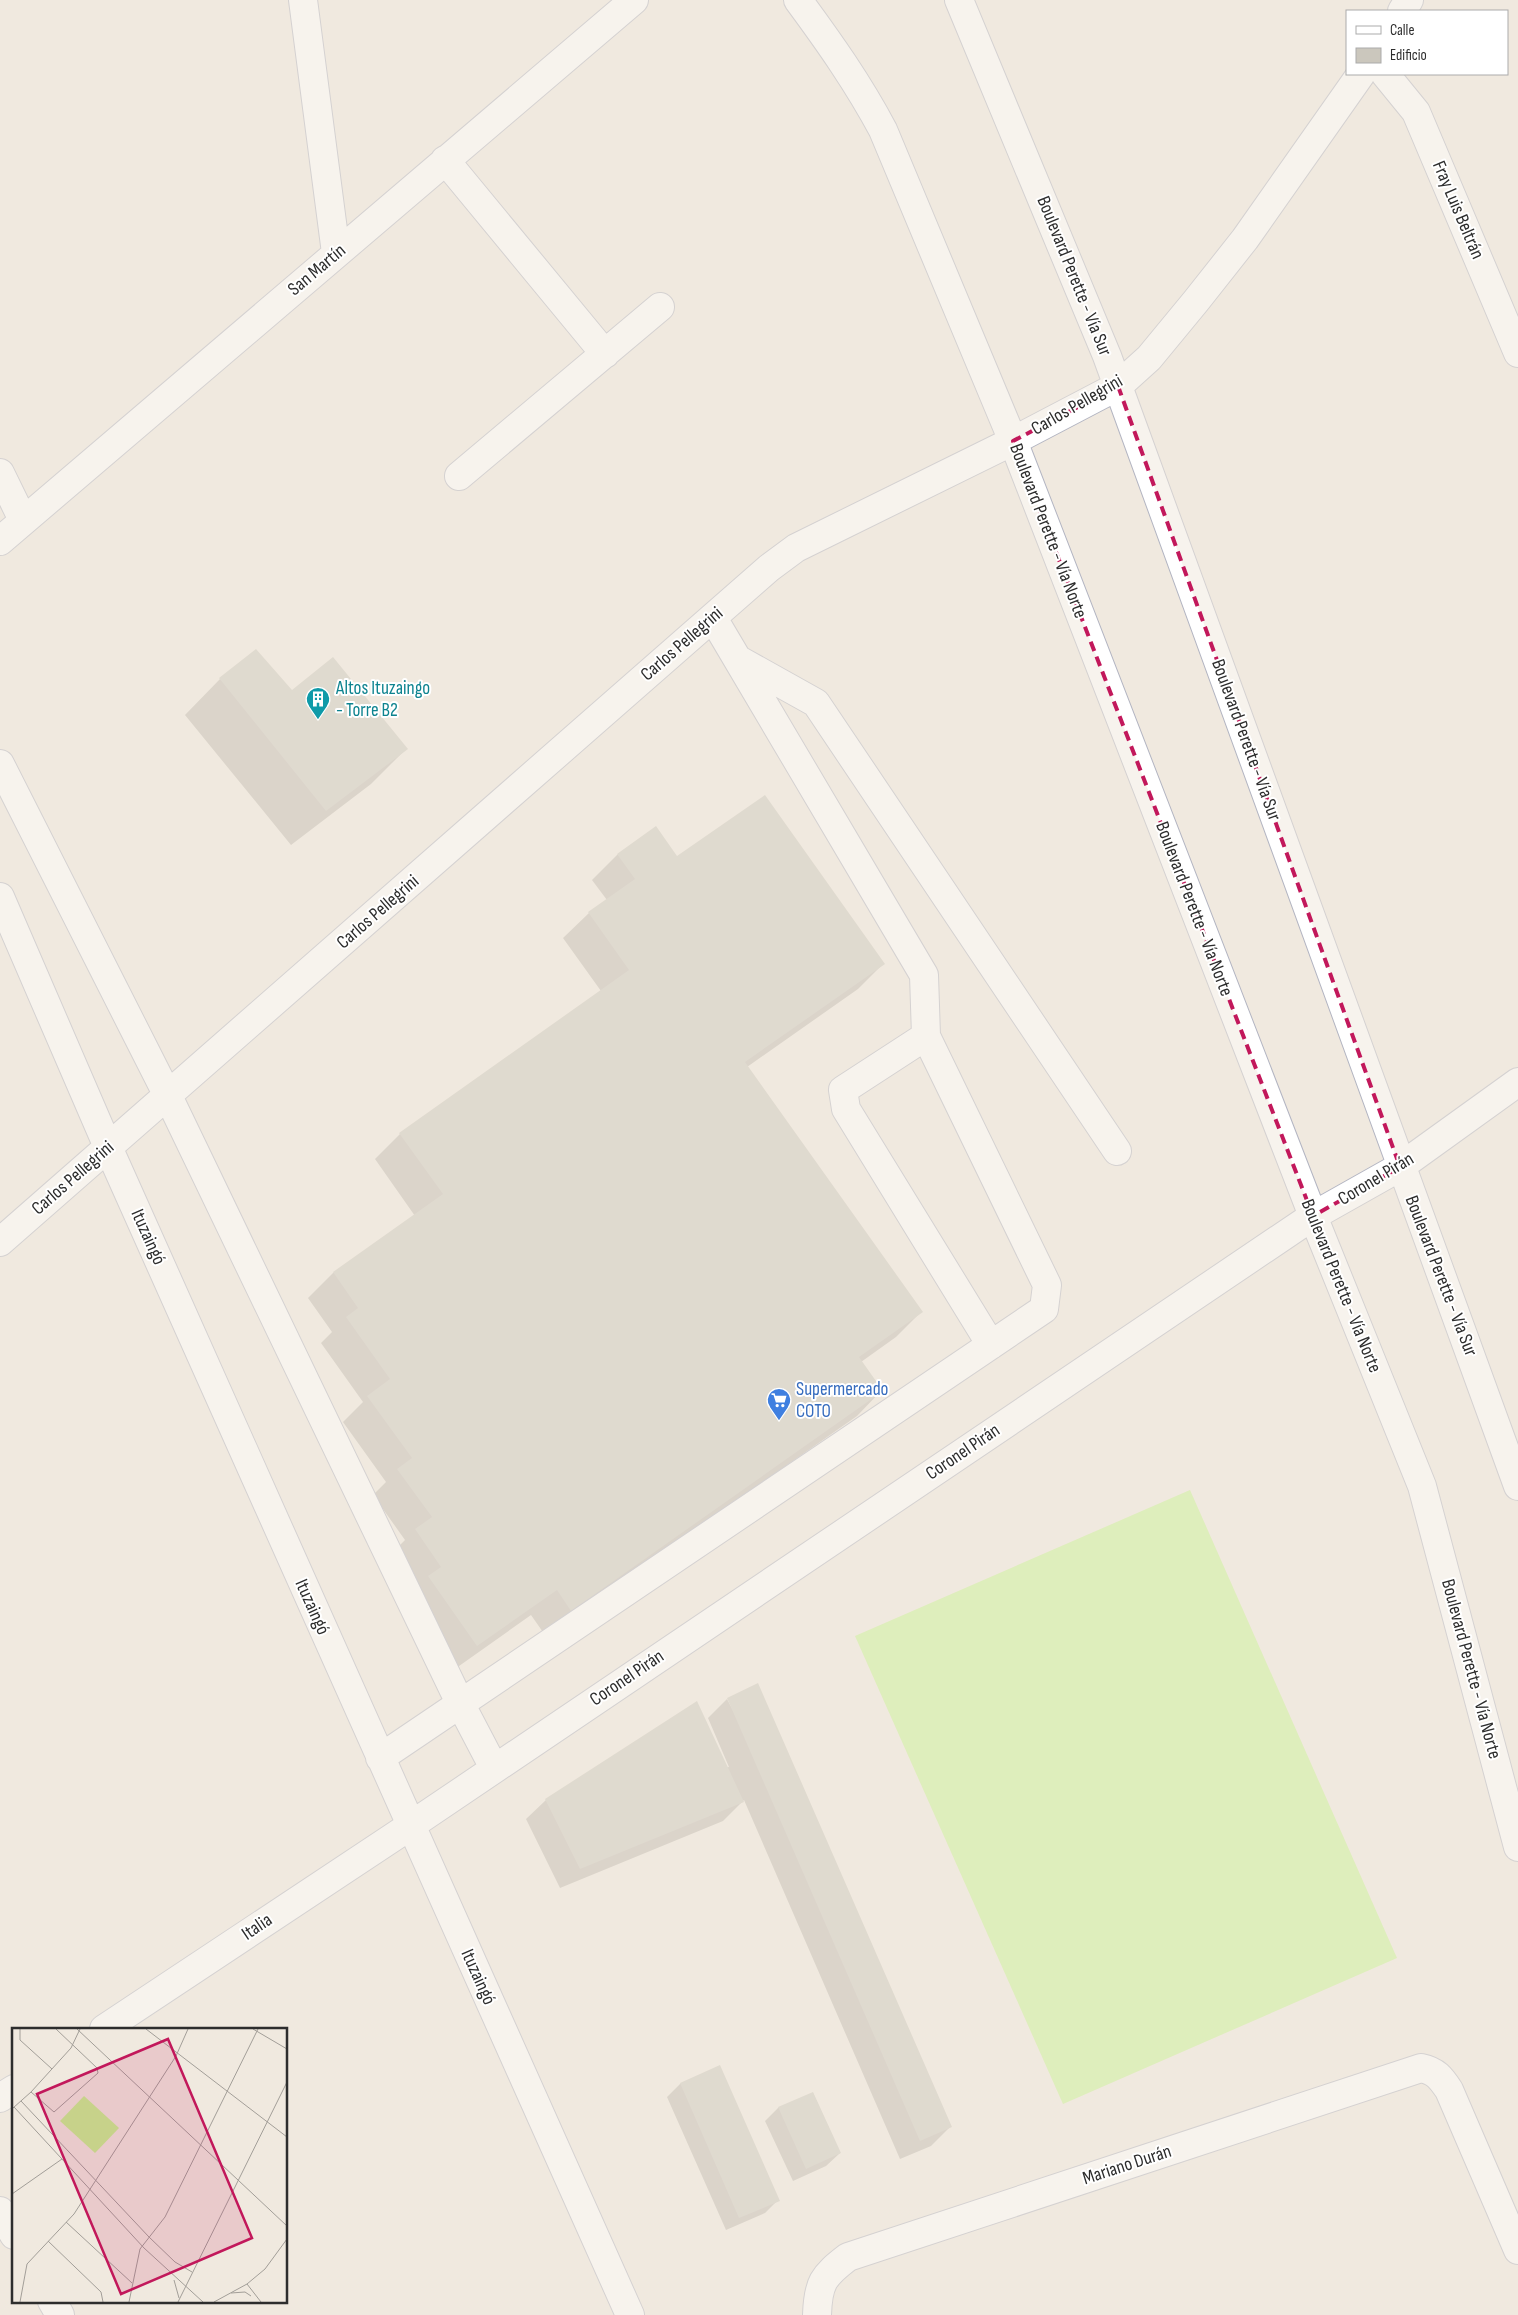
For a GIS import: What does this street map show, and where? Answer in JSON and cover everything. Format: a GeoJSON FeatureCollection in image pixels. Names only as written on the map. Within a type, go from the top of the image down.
{"type":"FeatureCollection","features":[{"type":"Feature","properties":{"kind":"street"},"geometry":{"type":"LineString","coordinates":[[302,0],[336,253]]}},
{"type":"Feature","properties":{"kind":"street","name":"San Martín"},"geometry":{"type":"LineString","coordinates":[[0,541],[634,0]]}},
{"type":"Feature","properties":{"kind":"street","name":"Boulevard Perette - Vía Norte"},"geometry":{"type":"LineString","coordinates":[[798,0],[862,90],[883,130],[1013,442],[1313,1216],[1422,1486],[1518,1847]]}},
{"type":"Feature","properties":{"kind":"street","name":"Boulevard Perette - Vía Sur"},"geometry":{"type":"LineString","coordinates":[[959,0],[1107,356],[1400,1167],[1518,1486]]}},
{"type":"Feature","properties":{"kind":"street","name":"Carlos Pellegrini"},"geometry":{"type":"LineString","coordinates":[[0,1242],[769,568],[796,548],[1013,442],[1118,386],[1150,358],[1245,239],[1361,75]]}},
{"type":"Feature","properties":{"kind":"street","name":"Fray Luis Beltrán"},"geometry":{"type":"LineString","coordinates":[[1386,75],[1416,112],[1518,353]]}},
{"type":"Feature","properties":{"kind":"street"},"geometry":{"type":"LineString","coordinates":[[446,160],[605,354]]}},
{"type":"Feature","properties":{"kind":"street"},"geometry":{"type":"LineString","coordinates":[[459,476],[660,307]]}},
{"type":"Feature","properties":{"kind":"street"},"geometry":{"type":"LineString","coordinates":[[0,473],[24,520]]}},
{"type":"Feature","properties":{"kind":"street"},"geometry":{"type":"LineString","coordinates":[[380,1758],[1044,1309],[1047,1284],[926,1036],[924,975],[713,618]]}},
{"type":"Feature","properties":{"kind":"street"},"geometry":{"type":"LineString","coordinates":[[738,659],[816,703],[1117,1151]]}},
{"type":"Feature","properties":{"kind":"street"},"geometry":{"type":"LineString","coordinates":[[0,764],[168,1096],[460,1704],[494,1768]]}},
{"type":"Feature","properties":{"kind":"street","name":"Ituzaingó"},"geometry":{"type":"LineString","coordinates":[[0,897],[108,1147],[630,2315]]}},
{"type":"Feature","properties":{"kind":"street"},"geometry":{"type":"LineString","coordinates":[[926,1036],[843,1090],[846,1109],[991,1345]]}},
{"type":"Feature","properties":{"kind":"street","name":"Coronel Pirán"},"geometry":{"type":"LineString","coordinates":[[410,1826],[1313,1216],[1400,1167],[1518,1082]]}},
{"type":"Feature","properties":{"kind":"street","name":"Italia"},"geometry":{"type":"LineString","coordinates":[[106,2028],[410,1826]]}},
{"type":"Feature","properties":{"kind":"street","name":"Mariano Durán"},"geometry":{"type":"LineString","coordinates":[[817,2315],[818,2295],[827,2273],[848,2257],[1421,2068],[1431,2070],[1440,2077],[1449,2090],[1518,2250]]}},
{"type":"Feature","properties":{"kind":"street"},"geometry":{"type":"LineString","coordinates":[[0,2098],[12,2090]]}},
{"type":"Feature","properties":{"kind":"street"},"geometry":{"type":"LineString","coordinates":[[0,2211],[12,2232]]}},
{"type":"Feature","properties":{"kind":"street"},"geometry":{"type":"LineString","coordinates":[[53,2302],[60,2315]]}},
{"type":"Feature","properties":{"kind":"highlighted area"},"geometry":{"type":"Polygon","coordinates":[[[1118,386],[1400,1167],[1313,1216],[1013,441],[1118,386]]]}},
{"type":"Feature","properties":{"kind":"green space"},"geometry":{"type":"Polygon","coordinates":[[[1190,1490],[1397,1958],[1063,2104],[855,1636],[1190,1490]]]}},
{"type":"Feature","properties":{"kind":"building","name":"Altos Ituzaingo - Torre B2"},"geometry":{"type":"Polygon","coordinates":[[[256,649],[292,690],[333,657],[408,749],[326,811],[219,678],[256,649]]]}},
{"type":"Feature","properties":{"kind":"building"},"geometry":{"type":"Polygon","coordinates":[[[765,795],[885,964],[745,1062],[923,1312],[859,1357],[883,1391],[571,1611],[557,1590],[477,1646],[428,1576],[441,1567],[415,1529],[432,1517],[397,1469],[412,1458],[367,1396],[390,1379],[346,1317],[358,1308],[333,1272],[443,1194],[399,1133],[629,970],[588,912],[635,879],[617,854],[656,826],[677,856],[765,795]]]}},
{"type":"Feature","properties":{"kind":"building"},"geometry":{"type":"Polygon","coordinates":[[[758,1683],[952,2127],[920,2141],[727,1698],[758,1683]]]}},
{"type":"Feature","properties":{"kind":"building"},"geometry":{"type":"Polygon","coordinates":[[[697,1701],[744,1802],[580,1869],[545,1799],[697,1701]]]}},
{"type":"Feature","properties":{"kind":"building"},"geometry":{"type":"Polygon","coordinates":[[[720,2065],[780,2201],[739,2218],[680,2083],[720,2065]]]}},
{"type":"Feature","properties":{"kind":"building"},"geometry":{"type":"Polygon","coordinates":[[[813,2092],[841,2153],[806,2169],[778,2107],[813,2092]]]}},
{"type":"Feature","properties":{"kind":"place","name":"Altos Ituzaingo - Torre B2"},"geometry":{"type":"Point","coordinates":[318,720]}},
{"type":"Feature","properties":{"kind":"place","name":"Supermercado COTO"},"geometry":{"type":"Point","coordinates":[779,1421]}}]}
